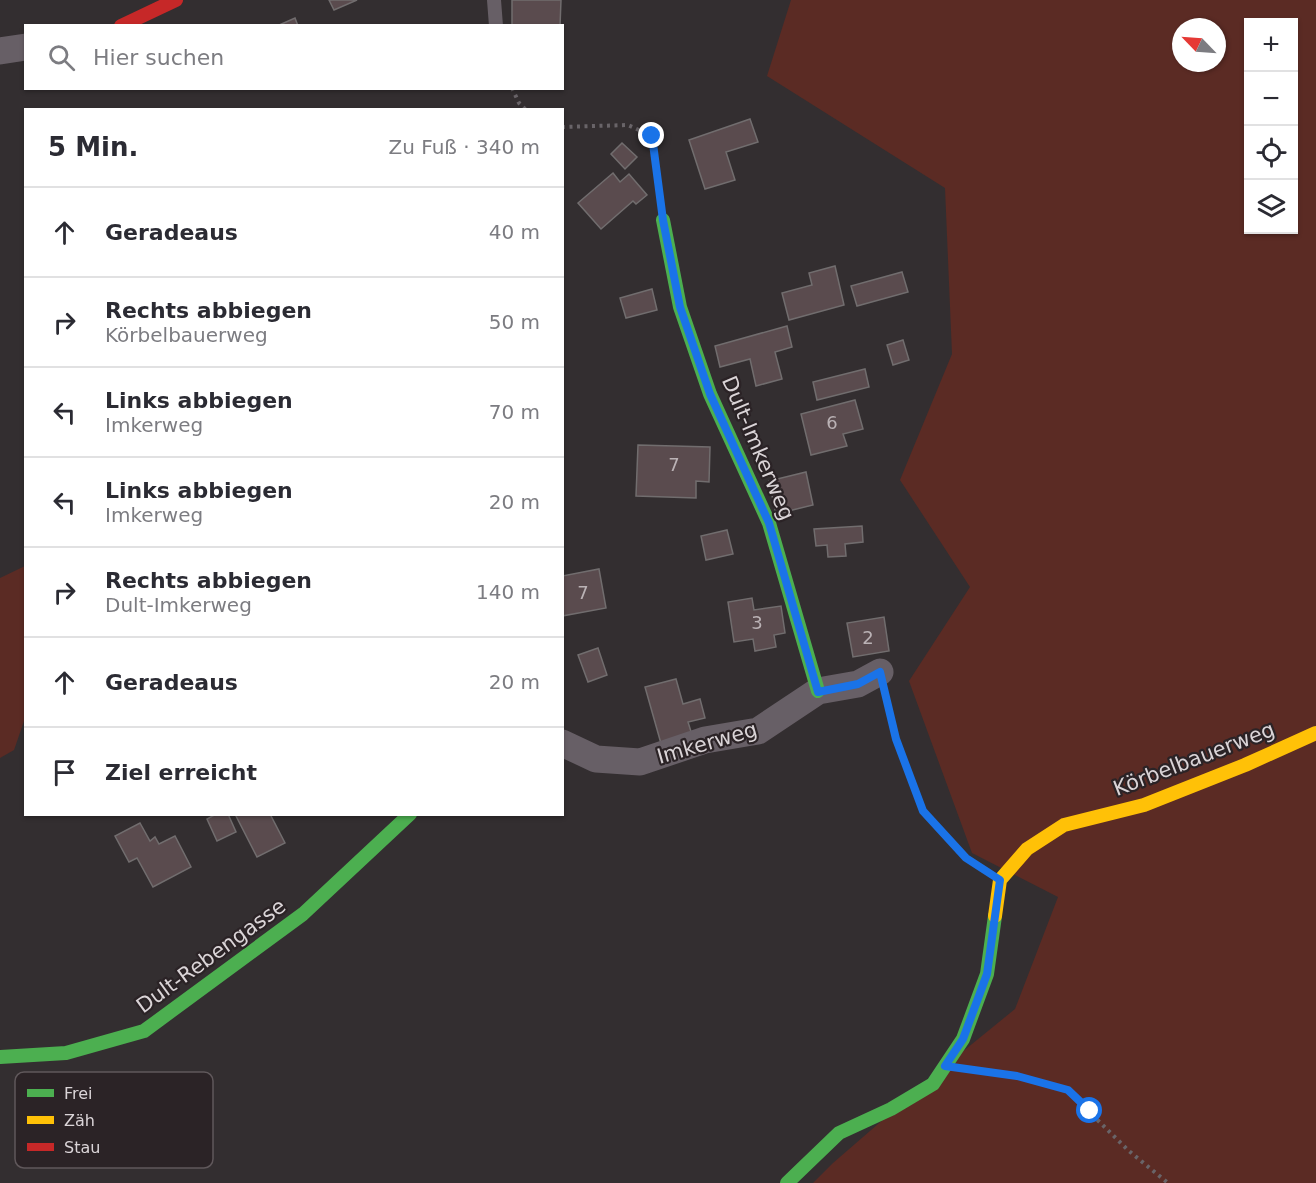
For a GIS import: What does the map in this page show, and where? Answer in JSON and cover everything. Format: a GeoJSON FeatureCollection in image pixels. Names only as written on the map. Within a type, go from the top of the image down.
{"type":"FeatureCollection","features":[{"type":"Feature","properties":{"kind":"street"},"geometry":{"type":"LineString","coordinates":[[125,24],[176,0]]}},
{"type":"Feature","properties":{"kind":"street"},"geometry":{"type":"LineString","coordinates":[[0,51],[24,47]]}},
{"type":"Feature","properties":{"kind":"street","name":"Dult-Imkerweg"},"geometry":{"type":"LineString","coordinates":[[663,220],[680,307],[710,394],[769,523],[818,692]]}},
{"type":"Feature","properties":{"kind":"street","name":"Imkerweg"},"geometry":{"type":"LineString","coordinates":[[564,744],[596,759],[640,762],[705,740],[758,731],[818,692],[858,684],[880,672]]}},
{"type":"Feature","properties":{"kind":"street","name":"Körbelbauerweg"},"geometry":{"type":"LineString","coordinates":[[1000,880],[1027,849],[1064,825],[1144,805],[1245,765],[1316,733]]}},
{"type":"Feature","properties":{"kind":"street","name":"Dult-Rebengasse"},"geometry":{"type":"LineString","coordinates":[[0,1057],[66,1053],[144,1031],[303,914],[408,816]]}},
{"type":"Feature","properties":{"kind":"street"},"geometry":{"type":"LineString","coordinates":[[787,1183],[839,1133],[891,1109],[933,1084],[963,1039],[987,974],[1000,880]]}},
{"type":"Feature","properties":{"kind":"lane"},"geometry":{"type":"LineString","coordinates":[[494,0],[496,24]]}},
{"type":"Feature","properties":{"kind":"path"},"geometry":{"type":"LineString","coordinates":[[513,90],[519,104],[524,108]]}},
{"type":"Feature","properties":{"kind":"path"},"geometry":{"type":"LineString","coordinates":[[564,127],[628,125],[652,136],[663,220]]}},
{"type":"Feature","properties":{"kind":"path"},"geometry":{"type":"LineString","coordinates":[[880,672],[896,739],[923,811],[966,858],[1000,880]]}},
{"type":"Feature","properties":{"kind":"path"},"geometry":{"type":"LineString","coordinates":[[945,1066],[1017,1076],[1068,1090],[1129,1151],[1168,1183]]}},
{"type":"Feature","properties":{"kind":"shaded area"},"geometry":{"type":"Polygon","coordinates":[[[791,0],[1316,0],[1316,1183],[813,1183],[945,1066],[1015,1009],[1058,897],[972,853],[909,681],[970,587],[900,480],[952,354],[945,188],[767,76],[791,0]]]}},
{"type":"Feature","properties":{"kind":"shaded area"},"geometry":{"type":"Polygon","coordinates":[[[24,566],[24,721],[14,750],[0,758],[0,578],[24,566]]]}},
{"type":"Feature","properties":{"kind":"building"},"geometry":{"type":"Polygon","coordinates":[[[329,0],[357,0],[334,10],[329,0]]]}},
{"type":"Feature","properties":{"kind":"building"},"geometry":{"type":"Polygon","coordinates":[[[512,0],[561,0],[560,24],[512,24],[512,0]]]}},
{"type":"Feature","properties":{"kind":"building"},"geometry":{"type":"Polygon","coordinates":[[[295,18],[297,24],[282,24],[295,18]]]}},
{"type":"Feature","properties":{"kind":"building"},"geometry":{"type":"Polygon","coordinates":[[[750,119],[758,142],[726,152],[735,180],[705,189],[689,140],[750,119]]]}},
{"type":"Feature","properties":{"kind":"building"},"geometry":{"type":"Polygon","coordinates":[[[622,143],[637,157],[625,169],[611,154],[622,143]]]}},
{"type":"Feature","properties":{"kind":"building"},"geometry":{"type":"Polygon","coordinates":[[[613,173],[620,182],[629,174],[647,195],[636,204],[633,201],[601,229],[578,203],[613,173]]]}},
{"type":"Feature","properties":{"kind":"building"},"geometry":{"type":"Polygon","coordinates":[[[835,266],[844,305],[789,320],[782,293],[812,285],[809,273],[835,266]]]}},
{"type":"Feature","properties":{"kind":"building"},"geometry":{"type":"Polygon","coordinates":[[[902,272],[908,292],[857,306],[851,286],[902,272]]]}},
{"type":"Feature","properties":{"kind":"building"},"geometry":{"type":"Polygon","coordinates":[[[652,289],[657,310],[626,318],[620,298],[652,289]]]}},
{"type":"Feature","properties":{"kind":"building"},"geometry":{"type":"Polygon","coordinates":[[[787,326],[792,347],[775,352],[782,379],[756,386],[750,359],[720,367],[715,346],[787,326]]]}},
{"type":"Feature","properties":{"kind":"building"},"geometry":{"type":"Polygon","coordinates":[[[903,340],[909,360],[893,365],[887,345],[903,340]]]}},
{"type":"Feature","properties":{"kind":"building"},"geometry":{"type":"Polygon","coordinates":[[[865,369],[869,387],[817,400],[813,382],[865,369]]]}},
{"type":"Feature","properties":{"kind":"building"},"geometry":{"type":"Polygon","coordinates":[[[855,400],[863,429],[843,434],[847,446],[811,455],[801,414],[855,400]]]}},
{"type":"Feature","properties":{"kind":"building"},"geometry":{"type":"Polygon","coordinates":[[[638,445],[710,447],[709,482],[696,481],[696,498],[636,496],[638,445]]]}},
{"type":"Feature","properties":{"kind":"building"},"geometry":{"type":"Polygon","coordinates":[[[806,472],[813,505],[776,514],[769,481],[806,472]]]}},
{"type":"Feature","properties":{"kind":"building"},"geometry":{"type":"Polygon","coordinates":[[[862,526],[863,542],[845,544],[846,556],[828,557],[827,545],[816,546],[814,529],[862,526]]]}},
{"type":"Feature","properties":{"kind":"building"},"geometry":{"type":"Polygon","coordinates":[[[727,530],[733,554],[706,560],[701,536],[727,530]]]}},
{"type":"Feature","properties":{"kind":"building"},"geometry":{"type":"Polygon","coordinates":[[[599,569],[606,608],[564,616],[564,576],[599,569]]]}},
{"type":"Feature","properties":{"kind":"building"},"geometry":{"type":"Polygon","coordinates":[[[752,598],[754,610],[781,606],[785,633],[774,635],[776,647],[755,651],[753,639],[734,642],[728,602],[752,598]]]}},
{"type":"Feature","properties":{"kind":"building"},"geometry":{"type":"Polygon","coordinates":[[[884,617],[889,651],[853,657],[847,623],[884,617]]]}},
{"type":"Feature","properties":{"kind":"building"},"geometry":{"type":"Polygon","coordinates":[[[598,648],[607,675],[588,682],[578,655],[598,648]]]}},
{"type":"Feature","properties":{"kind":"building"},"geometry":{"type":"Polygon","coordinates":[[[676,679],[683,704],[700,699],[705,718],[688,722],[693,738],[662,747],[645,687],[676,679]]]}},
{"type":"Feature","properties":{"kind":"building"},"geometry":{"type":"Polygon","coordinates":[[[212,816],[229,816],[236,832],[217,841],[207,819],[212,816]]]}},
{"type":"Feature","properties":{"kind":"building"},"geometry":{"type":"Polygon","coordinates":[[[236,816],[271,816],[285,843],[257,857],[236,816]]]}},
{"type":"Feature","properties":{"kind":"building"},"geometry":{"type":"Polygon","coordinates":[[[140,823],[150,841],[155,837],[159,844],[175,836],[191,867],[153,887],[137,858],[129,862],[115,836],[140,823]]]}},
{"type":"Feature","properties":{"kind":"traffic: fast"},"geometry":{"type":"LineString","coordinates":[[663,220],[680,307],[710,394],[769,523],[818,691]]}},
{"type":"Feature","properties":{"kind":"traffic: fast"},"geometry":{"type":"LineString","coordinates":[[0,1057],[66,1053],[144,1031],[303,914],[408,816]]}},
{"type":"Feature","properties":{"kind":"traffic: fast"},"geometry":{"type":"LineString","coordinates":[[787,1183],[839,1133],[891,1109],[933,1084],[963,1039],[987,974],[995,916]]}},
{"type":"Feature","properties":{"kind":"traffic: slow"},"geometry":{"type":"LineString","coordinates":[[995,916],[1000,880],[1027,849],[1064,825],[1144,805],[1245,765],[1316,733]]}},
{"type":"Feature","properties":{"kind":"traffic: jam"},"geometry":{"type":"LineString","coordinates":[[125,24],[176,0]]}},
{"type":"Feature","properties":{"kind":"route"},"geometry":{"type":"LineString","coordinates":[[652,136],[663,220],[680,307],[710,394],[769,523],[818,692],[858,684],[880,672],[896,739],[923,811],[966,858],[1000,880],[987,974],[963,1039],[945,1066],[987,1070],[1068,1090],[1090,1111]]}}]}
